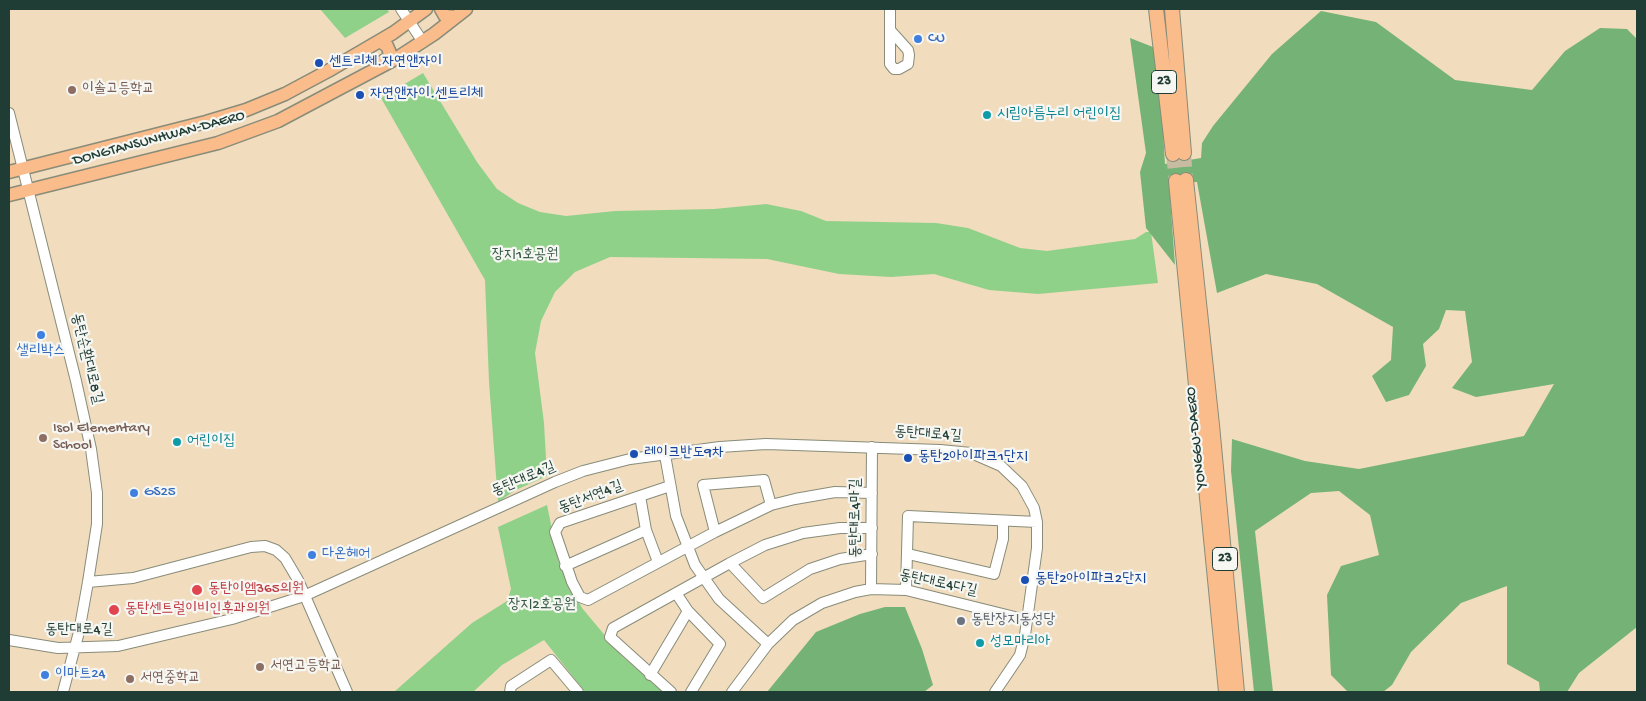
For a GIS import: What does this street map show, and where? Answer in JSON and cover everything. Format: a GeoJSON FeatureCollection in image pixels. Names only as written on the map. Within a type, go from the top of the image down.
{"type":"FeatureCollection","features":[{"type":"Feature","properties":{"kind":"highway","name":"23"},"geometry":{"type":"LineString","coordinates":[[1156,9],[1178,154],[1172,9]]}},
{"type":"Feature","properties":{"kind":"highway","name":"YONGGU-DAERO"},"geometry":{"type":"LineString","coordinates":[[1181,181],[1203,405],[1237,692]]}},
{"type":"Feature","properties":{"kind":"highway","name":"YONGGU-DAERO"},"geometry":{"type":"LineString","coordinates":[[1206,428],[1226,692]]}},
{"type":"Feature","properties":{"kind":"main road","name":"DONGTANSUNHWAN-DAERO"},"geometry":{"type":"LineString","coordinates":[[9,172],[246,110],[303,84],[380,41],[426,9]]}},
{"type":"Feature","properties":{"kind":"main road"},"geometry":{"type":"LineString","coordinates":[[441,9],[445,16],[461,13]]}},
{"type":"Feature","properties":{"kind":"main road","name":"DONGTANSUNHWAN-DAERO"},"geometry":{"type":"LineString","coordinates":[[9,195],[27,186],[241,136],[296,113],[364,77],[423,42],[461,13]]}},
{"type":"Feature","properties":{"kind":"main road"},"geometry":{"type":"LineString","coordinates":[[364,77],[388,58],[389,50],[380,41]]}},
{"type":"Feature","properties":{"kind":"street"},"geometry":{"type":"LineString","coordinates":[[401,9],[423,42]]}},
{"type":"Feature","properties":{"kind":"street"},"geometry":{"type":"LineString","coordinates":[[890,9],[890,30]]}},
{"type":"Feature","properties":{"kind":"street","name":"동탄순환대로8길"},"geometry":{"type":"LineString","coordinates":[[9,113],[76,380],[96,473],[97,524],[88,582],[64,692]]}},
{"type":"Feature","properties":{"kind":"street","name":"동탄대로4길"},"geometry":{"type":"LineString","coordinates":[[9,640],[74,648],[118,646],[147,641],[232,619],[304,596],[526,494],[569,477],[630,459],[720,447],[766,444],[872,447],[959,452],[985,458],[1001,466],[1022,486],[1034,508],[1037,522],[1037,548],[1028,620],[1020,655],[995,692]]}},
{"type":"Feature","properties":{"kind":"street","name":"동탄대로4마길"},"geometry":{"type":"LineString","coordinates":[[871,589],[872,447]]}},
{"type":"Feature","properties":{"kind":"street"},"geometry":{"type":"LineString","coordinates":[[665,455],[676,516],[686,546],[703,578],[728,608],[768,644]]}},
{"type":"Feature","properties":{"kind":"street"},"geometry":{"type":"LineString","coordinates":[[715,532],[703,485],[764,480],[771,505]]}},
{"type":"Feature","properties":{"kind":"street"},"geometry":{"type":"LineString","coordinates":[[640,496],[670,486]]}},
{"type":"Feature","properties":{"kind":"street","name":"동탄서연4길"},"geometry":{"type":"LineString","coordinates":[[658,562],[646,530],[640,496],[560,523],[555,532],[565,566],[580,598],[588,600],[658,562],[686,546],[771,505],[835,492],[872,493]]}},
{"type":"Feature","properties":{"kind":"street"},"geometry":{"type":"LineString","coordinates":[[906,590],[908,516],[1037,522]]}},
{"type":"Feature","properties":{"kind":"street"},"geometry":{"type":"LineString","coordinates":[[908,554],[994,574],[1003,539],[1003,521]]}},
{"type":"Feature","properties":{"kind":"street"},"geometry":{"type":"LineString","coordinates":[[671,692],[610,637],[613,628],[765,545],[803,533],[840,528],[872,528]]}},
{"type":"Feature","properties":{"kind":"street"},"geometry":{"type":"LineString","coordinates":[[565,566],[646,530]]}},
{"type":"Feature","properties":{"kind":"street"},"geometry":{"type":"LineString","coordinates":[[88,582],[133,578],[238,549],[264,546],[276,550],[284,558],[304,596],[347,692]]}},
{"type":"Feature","properties":{"kind":"street"},"geometry":{"type":"LineString","coordinates":[[730,563],[763,598],[810,569],[840,559],[872,554]]}},
{"type":"Feature","properties":{"kind":"street","name":"동탄대로4다길"},"geometry":{"type":"LineString","coordinates":[[732,692],[768,644],[793,620],[809,610],[838,597],[871,589],[906,590],[1028,620]]}},
{"type":"Feature","properties":{"kind":"street"},"geometry":{"type":"LineString","coordinates":[[676,593],[688,611],[720,644],[691,692]]}},
{"type":"Feature","properties":{"kind":"street"},"geometry":{"type":"LineString","coordinates":[[650,675],[688,611]]}},
{"type":"Feature","properties":{"kind":"street"},"geometry":{"type":"LineString","coordinates":[[510,692],[511,686],[551,660],[578,692]]}},
{"type":"Feature","properties":{"kind":"green space"},"geometry":{"type":"Polygon","coordinates":[[[320,9],[387,9],[389,12],[345,38],[320,9]]]}},
{"type":"Feature","properties":{"kind":"green space"},"geometry":{"type":"Polygon","coordinates":[[[1321,11],[1376,22],[1455,80],[1532,90],[1565,51],[1600,28],[1627,29],[1637,39],[1637,627],[1579,673],[1567,692],[1540,692],[1539,682],[1507,664],[1507,586],[1461,603],[1411,652],[1392,685],[1383,692],[1348,692],[1331,675],[1327,595],[1341,566],[1379,555],[1370,515],[1339,491],[1311,493],[1255,531],[1273,692],[1254,692],[1231,471],[1232,439],[1305,461],[1359,469],[1524,436],[1554,384],[1476,397],[1452,388],[1472,362],[1465,311],[1446,310],[1439,329],[1423,344],[1426,366],[1409,395],[1386,402],[1372,376],[1391,360],[1393,327],[1317,284],[1266,274],[1217,293],[1197,182],[1169,183],[1175,265],[1146,228],[1140,172],[1146,153],[1130,38],[1158,49],[1165,164],[1201,158],[1202,143],[1213,126],[1272,54],[1321,11]]]}},
{"type":"Feature","properties":{"kind":"green space","name":"장지1호공원"},"geometry":{"type":"Polygon","coordinates":[[[423,73],[477,162],[497,189],[518,203],[540,212],[566,216],[615,211],[714,209],[766,204],[801,211],[826,221],[936,223],[968,228],[1020,248],[1047,251],[1135,239],[1146,232],[1151,232],[1158,283],[1038,294],[989,290],[934,274],[891,277],[839,274],[767,259],[610,257],[575,272],[555,292],[541,321],[535,353],[544,423],[547,476],[516,490],[498,502],[489,382],[485,280],[381,98],[423,73]]]}},
{"type":"Feature","properties":{"kind":"green space","name":"장지2호공원"},"geometry":{"type":"Polygon","coordinates":[[[547,505],[559,563],[582,608],[623,657],[665,692],[585,692],[544,640],[502,665],[473,692],[394,692],[472,623],[507,601],[511,589],[498,527],[547,505]]]}},
{"type":"Feature","properties":{"kind":"green space"},"geometry":{"type":"Polygon","coordinates":[[[885,607],[905,607],[922,649],[933,685],[924,692],[767,692],[816,632],[860,614],[885,607]]]}},
{"type":"Feature","properties":{"kind":"tunnel"},"geometry":{"type":"LineString","coordinates":[[1184,153],[1186,180]]}},
{"type":"Feature","properties":{"kind":"tunnel"},"geometry":{"type":"LineString","coordinates":[[1173,154],[1176,181]]}},
{"type":"Feature","properties":{"kind":"place","name":"CU"},"geometry":{"type":"Point","coordinates":[918,39]}},
{"type":"Feature","properties":{"kind":"place","name":"센트리체.자연앤자이"},"geometry":{"type":"Point","coordinates":[319,63]}},
{"type":"Feature","properties":{"kind":"place","name":"이솔고등학교"},"geometry":{"type":"Point","coordinates":[72,90]}},
{"type":"Feature","properties":{"kind":"place","name":"자연앤자이.센트리체"},"geometry":{"type":"Point","coordinates":[360,95]}},
{"type":"Feature","properties":{"kind":"place","name":"시립아름누리 어린이집"},"geometry":{"type":"Point","coordinates":[987,115]}},
{"type":"Feature","properties":{"kind":"place","name":"샐리박스"},"geometry":{"type":"Point","coordinates":[41,335]}},
{"type":"Feature","properties":{"kind":"place","name":"Isol Elementary School"},"geometry":{"type":"Point","coordinates":[43,438]}},
{"type":"Feature","properties":{"kind":"place","name":"어린이집"},"geometry":{"type":"Point","coordinates":[177,442]}},
{"type":"Feature","properties":{"kind":"place","name":"레이크반도9차"},"geometry":{"type":"Point","coordinates":[634,454]}},
{"type":"Feature","properties":{"kind":"place","name":"동탄2아이파크1단지"},"geometry":{"type":"Point","coordinates":[908,458]}},
{"type":"Feature","properties":{"kind":"place","name":"GS25"},"geometry":{"type":"Point","coordinates":[134,493]}},
{"type":"Feature","properties":{"kind":"place","name":"다온헤어"},"geometry":{"type":"Point","coordinates":[312,555]}},
{"type":"Feature","properties":{"kind":"place","name":"동탄2아이파크2단지"},"geometry":{"type":"Point","coordinates":[1025,580]}},
{"type":"Feature","properties":{"kind":"place","name":"동탄이엠365의원"},"geometry":{"type":"Point","coordinates":[197,590]}},
{"type":"Feature","properties":{"kind":"place","name":"동탄센트럴이비인후과의원"},"geometry":{"type":"Point","coordinates":[114,610]}},
{"type":"Feature","properties":{"kind":"place","name":"동탄장지동성당"},"geometry":{"type":"Point","coordinates":[961,621]}},
{"type":"Feature","properties":{"kind":"place","name":"성모마리아"},"geometry":{"type":"Point","coordinates":[980,643]}},
{"type":"Feature","properties":{"kind":"place","name":"서연고등학교"},"geometry":{"type":"Point","coordinates":[260,667]}},
{"type":"Feature","properties":{"kind":"place","name":"이마트24"},"geometry":{"type":"Point","coordinates":[45,675]}},
{"type":"Feature","properties":{"kind":"place","name":"서연중학교"},"geometry":{"type":"Point","coordinates":[130,679]}}]}
